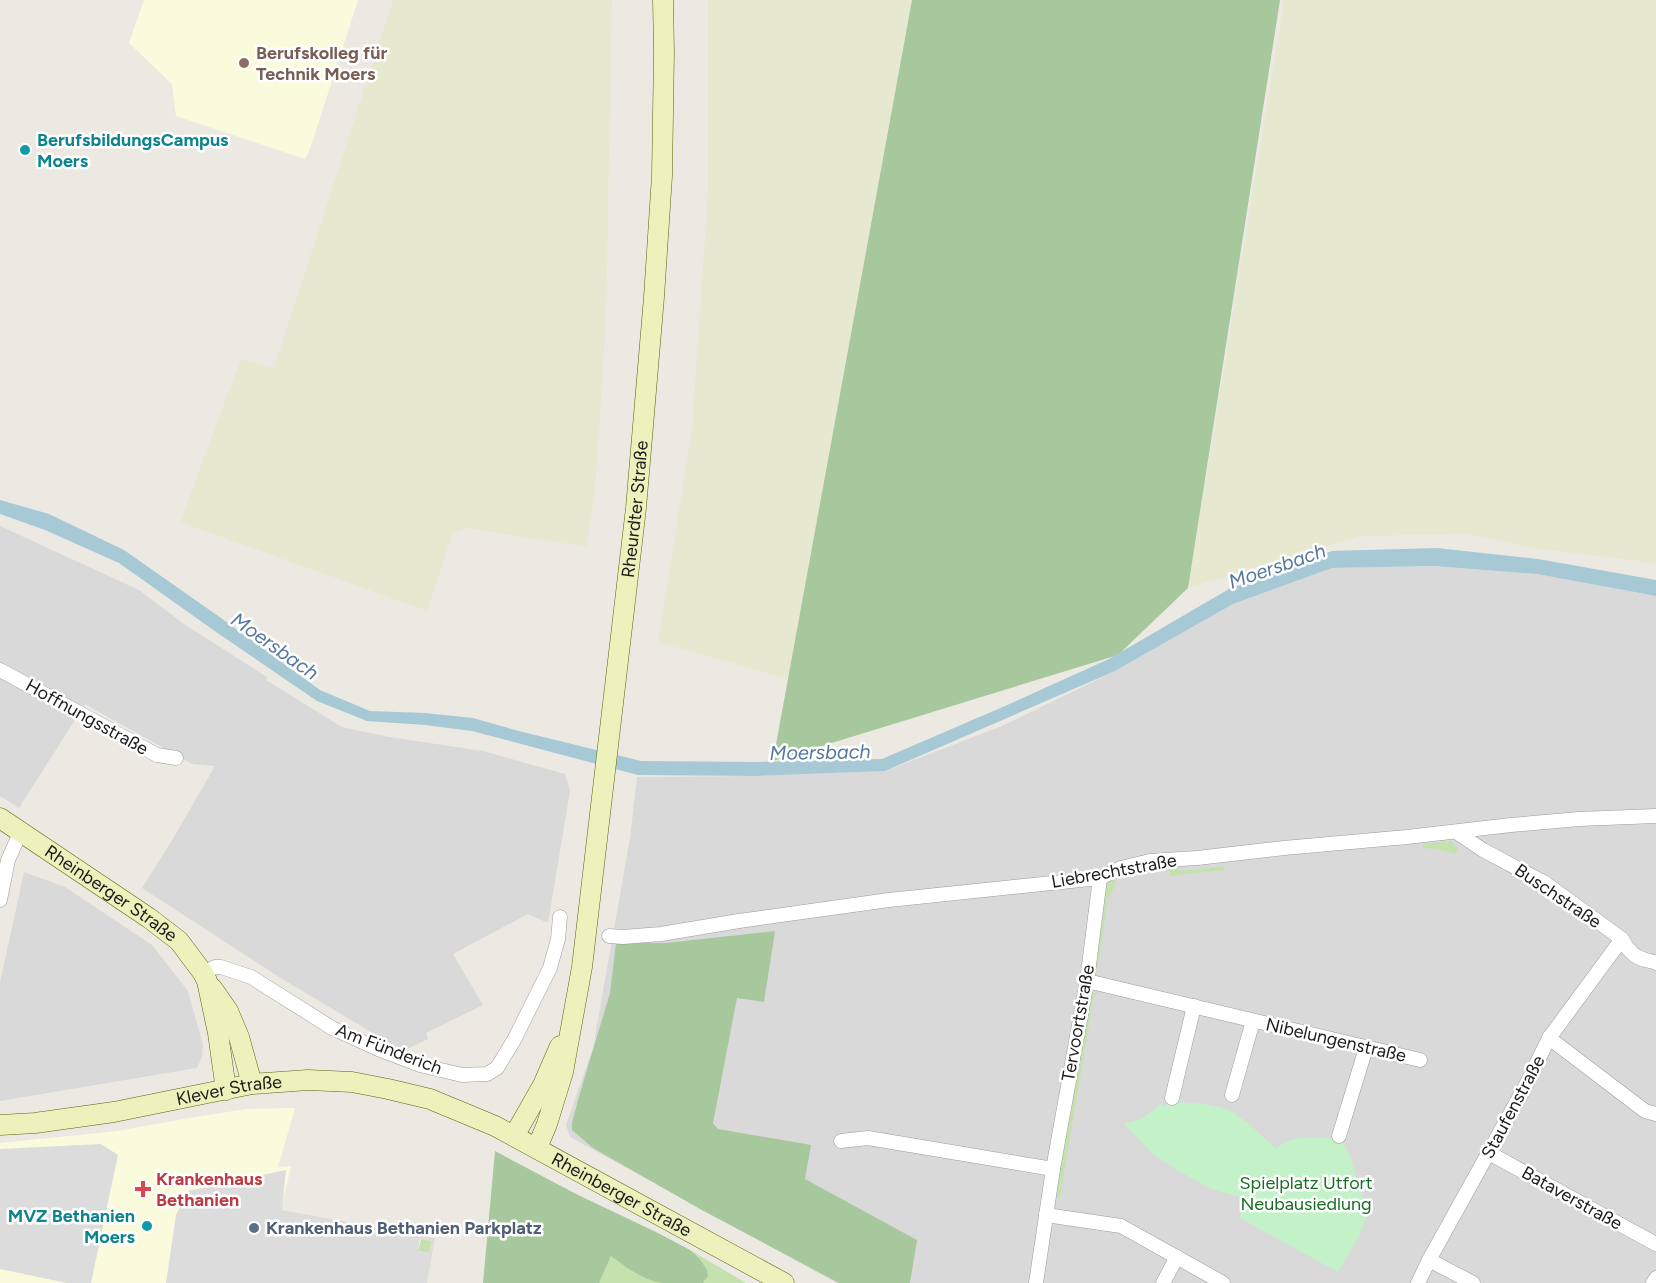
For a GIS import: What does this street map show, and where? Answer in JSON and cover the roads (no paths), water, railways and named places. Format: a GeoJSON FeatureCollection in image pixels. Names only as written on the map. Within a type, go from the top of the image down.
{"type":"FeatureCollection","features":[{"type":"Feature","properties":{"kind":"main road","name":"Rheurdter Straße"},"geometry":{"type":"LineString","coordinates":[[537,1148],[563,1072],[582,967],[636,508],[662,176],[663,0]]}},
{"type":"Feature","properties":{"kind":"main road","name":"Rheinberger Straße"},"geometry":{"type":"LineString","coordinates":[[0,818],[149,918],[179,941],[228,1011],[239,1037],[252,1084]]}},
{"type":"Feature","properties":{"kind":"main road"},"geometry":{"type":"LineString","coordinates":[[205,977],[218,1033],[226,1090]]}},
{"type":"Feature","properties":{"kind":"main road","name":"Rheurdter Straße"},"geometry":{"type":"LineString","coordinates":[[514,1136],[543,1085],[573,1016]]}},
{"type":"Feature","properties":{"kind":"main road","name":"Klever Straße"},"geometry":{"type":"LineString","coordinates":[[0,1125],[35,1123],[114,1112],[252,1084],[308,1080],[352,1082],[430,1099],[458,1109]]}},
{"type":"Feature","properties":{"kind":"main road","name":"Rheinberger Straße"},"geometry":{"type":"LineString","coordinates":[[458,1109],[537,1148],[784,1283]]}},
{"type":"Feature","properties":{"kind":"street","name":"Hoffnungsstraße"},"geometry":{"type":"LineString","coordinates":[[0,670],[157,755],[176,758]]}},
{"type":"Feature","properties":{"kind":"street","name":"Liebrechtstraße"},"geometry":{"type":"LineString","coordinates":[[609,936],[623,938],[661,934],[890,900],[1100,878],[1121,867],[1150,861],[1510,825],[1656,816]]}},
{"type":"Feature","properties":{"kind":"street"},"geometry":{"type":"LineString","coordinates":[[0,900],[8,861],[21,831]]}},
{"type":"Feature","properties":{"kind":"street","name":"Buschstraße"},"geometry":{"type":"LineString","coordinates":[[1456,832],[1483,850],[1545,883],[1622,939],[1627,949],[1644,960],[1656,963]]}},
{"type":"Feature","properties":{"kind":"street","name":"Tervoortstraße"},"geometry":{"type":"LineString","coordinates":[[1035,1283],[1087,981],[1100,878]]}},
{"type":"Feature","properties":{"kind":"street","name":"Am Fünderich"},"geometry":{"type":"LineString","coordinates":[[205,977],[215,967],[250,976],[332,1028],[378,1049],[420,1065],[462,1075],[487,1074],[497,1068],[514,1040],[550,968],[558,939],[560,917]]}},
{"type":"Feature","properties":{"kind":"street","name":"Staufenstraße"},"geometry":{"type":"LineString","coordinates":[[1418,1283],[1550,1038],[1622,939]]}},
{"type":"Feature","properties":{"kind":"street","name":"Nibelungenstraße"},"geometry":{"type":"LineString","coordinates":[[1087,981],[1420,1060]]}},
{"type":"Feature","properties":{"kind":"street"},"geometry":{"type":"LineString","coordinates":[[1172,1098],[1194,1006]]}},
{"type":"Feature","properties":{"kind":"street","name":"Nibelungenstraße"},"geometry":{"type":"LineString","coordinates":[[1232,1095],[1253,1021]]}},
{"type":"Feature","properties":{"kind":"street"},"geometry":{"type":"LineString","coordinates":[[1550,1038],[1645,1111],[1656,1114]]}},
{"type":"Feature","properties":{"kind":"street"},"geometry":{"type":"LineString","coordinates":[[1339,1136],[1366,1048]]}},
{"type":"Feature","properties":{"kind":"street"},"geometry":{"type":"LineString","coordinates":[[841,1141],[868,1138],[1053,1169]]}},
{"type":"Feature","properties":{"kind":"street","name":"Bataverstraße"},"geometry":{"type":"LineString","coordinates":[[1489,1153],[1656,1244]]}},
{"type":"Feature","properties":{"kind":"street"},"geometry":{"type":"LineString","coordinates":[[1046,1215],[1121,1226],[1222,1283]]}},
{"type":"Feature","properties":{"kind":"street"},"geometry":{"type":"LineString","coordinates":[[1163,1283],[1177,1257]]}},
{"type":"Feature","properties":{"kind":"street"},"geometry":{"type":"LineString","coordinates":[[1429,1260],[1473,1283]]}},
{"type":"Feature","properties":{"kind":"street"},"geometry":{"type":"LineString","coordinates":[[1653,1283],[1656,1278]]}},
{"type":"Feature","properties":{"kind":"water","name":"Moersbach"},"geometry":{"type":"Polygon","coordinates":[[[0,500],[49,514],[124,550],[320,690],[370,711],[473,718],[641,761],[754,762],[882,759],[1109,659],[1229,589],[1332,551],[1437,548],[1538,559],[1656,580],[1656,596],[1537,574],[1434,566],[1332,568],[1233,604],[1115,671],[885,771],[755,776],[638,775],[472,731],[367,721],[317,701],[119,563],[45,530],[0,514],[0,500]]]}},
{"type":"Feature","properties":{"kind":"place","name":"Berufskolleg für Technik Moers"},"geometry":{"type":"Point","coordinates":[244,63]}},
{"type":"Feature","properties":{"kind":"place","name":"BerufsbildungsCampus Moers"},"geometry":{"type":"Point","coordinates":[25,150]}},
{"type":"Feature","properties":{"kind":"place","name":"Krankenhaus Bethanien"},"geometry":{"type":"Point","coordinates":[143,1189]}},
{"type":"Feature","properties":{"kind":"place","name":"MVZ Bethanien Moers"},"geometry":{"type":"Point","coordinates":[147,1226]}},
{"type":"Feature","properties":{"kind":"place","name":"Krankenhaus Bethanien Parkplatz"},"geometry":{"type":"Point","coordinates":[254,1228]}},
{"type":"Feature","properties":{"kind":"park label","name":"Spielplatz Utfort Neubausiedlung"},"geometry":{"type":"Point","coordinates":[1306,1193]}}]}
